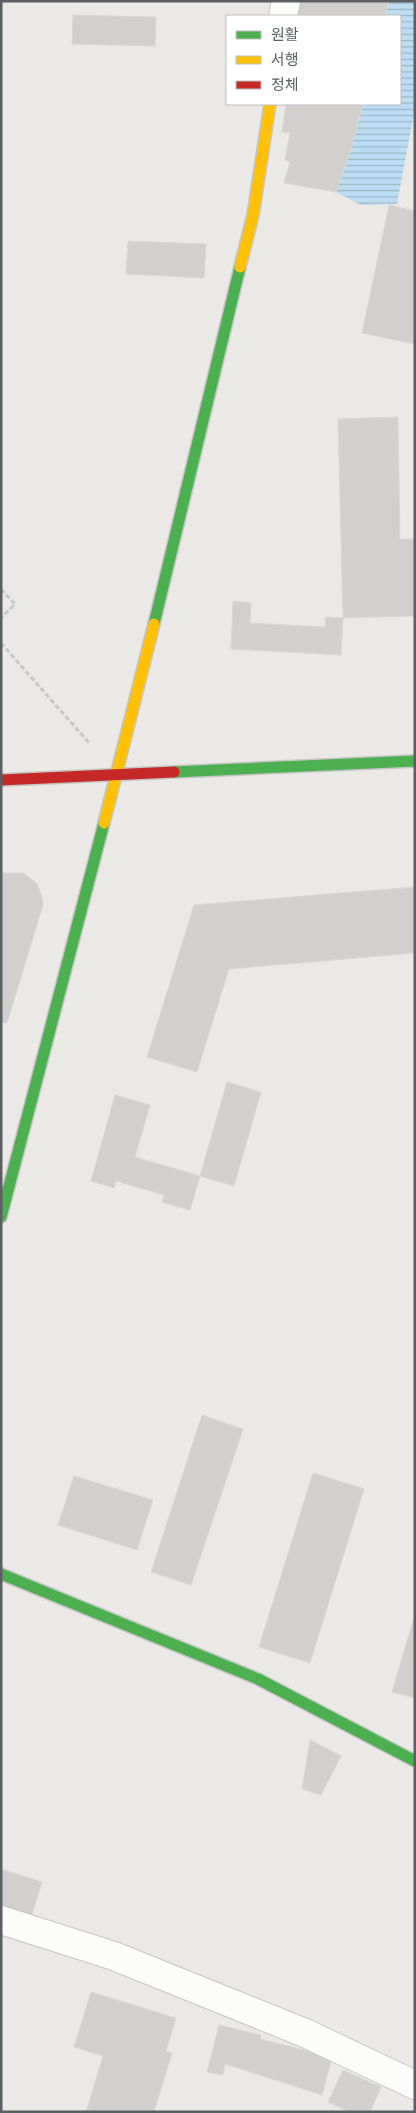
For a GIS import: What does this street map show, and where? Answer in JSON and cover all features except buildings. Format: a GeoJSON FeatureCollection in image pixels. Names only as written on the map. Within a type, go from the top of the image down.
{"type":"FeatureCollection","features":[{"type":"Feature","properties":{"kind":"street"},"geometry":{"type":"LineString","coordinates":[[283,15],[286,1]]}},
{"type":"Feature","properties":{"kind":"street"},"geometry":{"type":"LineString","coordinates":[[1,1217],[117,775],[253,215],[270,105]]}},
{"type":"Feature","properties":{"kind":"street"},"geometry":{"type":"LineString","coordinates":[[1,780],[415,761]]}},
{"type":"Feature","properties":{"kind":"street"},"geometry":{"type":"LineString","coordinates":[[1,1574],[258,1679],[415,1762]]}},
{"type":"Feature","properties":{"kind":"street"},"geometry":{"type":"LineString","coordinates":[[1,1920],[114,1956],[305,2033],[415,2085]]}},
{"type":"Feature","properties":{"kind":"path"},"geometry":{"type":"LineString","coordinates":[[1,589],[15,604],[1,618]]}},
{"type":"Feature","properties":{"kind":"path"},"geometry":{"type":"LineString","coordinates":[[1,643],[117,775]]}},
{"type":"Feature","properties":{"kind":"water"},"geometry":{"type":"Polygon","coordinates":[[[389,1],[415,1],[415,107],[397,204],[361,205],[336,192],[350,153],[363,105],[401,105],[401,15],[385,15],[389,1]]]}},
{"type":"Feature","properties":{"kind":"traffic: fast"},"geometry":{"type":"LineString","coordinates":[[154,624],[240,267]]}},
{"type":"Feature","properties":{"kind":"traffic: fast"},"geometry":{"type":"LineString","coordinates":[[174,772],[415,761]]}},
{"type":"Feature","properties":{"kind":"traffic: fast"},"geometry":{"type":"LineString","coordinates":[[1,1217],[104,823]]}},
{"type":"Feature","properties":{"kind":"traffic: fast"},"geometry":{"type":"LineString","coordinates":[[1,1574],[258,1679],[415,1761]]}},
{"type":"Feature","properties":{"kind":"traffic: slow"},"geometry":{"type":"LineString","coordinates":[[240,267],[253,215],[270,105]]}},
{"type":"Feature","properties":{"kind":"traffic: slow"},"geometry":{"type":"LineString","coordinates":[[104,823],[154,624]]}},
{"type":"Feature","properties":{"kind":"traffic: jam"},"geometry":{"type":"LineString","coordinates":[[1,780],[174,772]]}}]}
